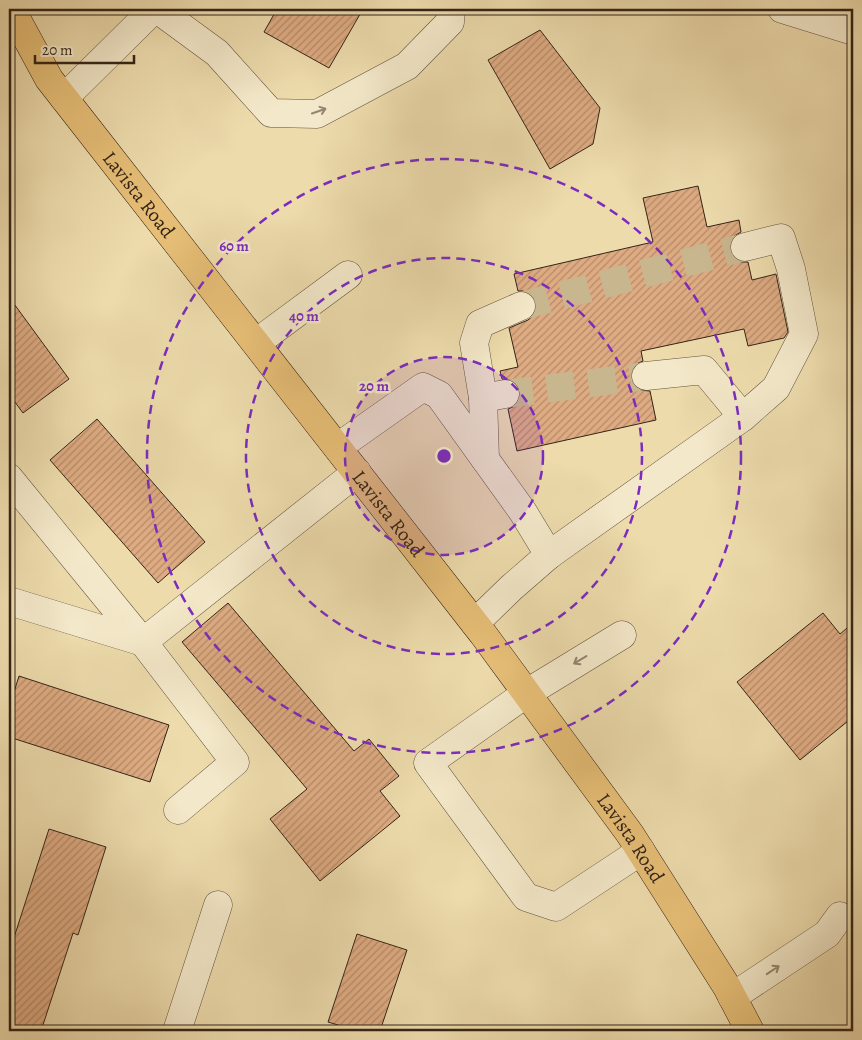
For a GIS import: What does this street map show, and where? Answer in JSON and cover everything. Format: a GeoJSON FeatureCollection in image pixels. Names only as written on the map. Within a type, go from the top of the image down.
{"type":"FeatureCollection","features":[{"type":"Feature","properties":{"kind":"main road","name":"Lavista Road"},"geometry":{"type":"LineString","coordinates":[[11,9],[49,79],[338,447],[527,693],[640,851],[732,997],[750,1031]]}},
{"type":"Feature","properties":{"kind":"street"},"geometry":{"type":"LineString","coordinates":[[64,98],[156,9],[217,53],[271,113],[317,114],[407,66],[450,22],[451,9]]}},
{"type":"Feature","properties":{"kind":"street"},"geometry":{"type":"LineString","coordinates":[[782,9],[853,32]]}},
{"type":"Feature","properties":{"kind":"street"},"geometry":{"type":"LineString","coordinates":[[475,623],[549,555],[743,417],[776,388],[804,334],[791,269],[781,238],[745,247]]}},
{"type":"Feature","properties":{"kind":"street"},"geometry":{"type":"LineString","coordinates":[[256,343],[348,275]]}},
{"type":"Feature","properties":{"kind":"street"},"geometry":{"type":"LineString","coordinates":[[485,459],[494,396],[474,343],[480,324],[521,306]]}},
{"type":"Feature","properties":{"kind":"street"},"geometry":{"type":"LineString","coordinates":[[646,376],[704,370],[743,417]]}},
{"type":"Feature","properties":{"kind":"street"},"geometry":{"type":"LineString","coordinates":[[338,447],[423,388],[439,395],[523,512],[549,555]]}},
{"type":"Feature","properties":{"kind":"street"},"geometry":{"type":"LineString","coordinates":[[143,642],[357,472]]}},
{"type":"Feature","properties":{"kind":"street"},"geometry":{"type":"LineString","coordinates":[[9,478],[143,642],[235,762],[178,810]]}},
{"type":"Feature","properties":{"kind":"street"},"geometry":{"type":"LineString","coordinates":[[9,600],[143,642]]}},
{"type":"Feature","properties":{"kind":"street"},"geometry":{"type":"LineString","coordinates":[[622,635],[527,693],[428,763],[526,897],[556,907],[640,851]]}},
{"type":"Feature","properties":{"kind":"street"},"geometry":{"type":"LineString","coordinates":[[177,1031],[218,905]]}},
{"type":"Feature","properties":{"kind":"street"},"geometry":{"type":"LineString","coordinates":[[732,997],[827,934],[840,916]]}},
{"type":"Feature","properties":{"kind":"building"},"geometry":{"type":"Polygon","coordinates":[[[277,9],[363,9],[329,68],[264,32],[277,9]]]}},
{"type":"Feature","properties":{"kind":"building"},"geometry":{"type":"Polygon","coordinates":[[[540,30],[600,108],[593,144],[550,169],[488,60],[540,30]]]}},
{"type":"Feature","properties":{"kind":"building"},"geometry":{"type":"Polygon","coordinates":[[[698,186],[707,227],[739,220],[741,232],[734,236],[730,243],[730,250],[734,258],[741,262],[748,262],[752,280],[776,274],[788,332],[784,338],[748,346],[744,329],[641,351],[643,361],[636,364],[632,369],[631,378],[634,386],[639,390],[650,391],[656,420],[517,451],[508,409],[515,406],[519,400],[520,391],[517,384],[511,380],[502,379],[500,371],[518,367],[509,328],[528,320],[534,315],[537,307],[535,299],[531,294],[518,291],[514,274],[653,242],[643,198],[698,186]]]}},
{"type":"Feature","properties":{"kind":"building"},"geometry":{"type":"Polygon","coordinates":[[[9,297],[69,379],[23,413],[9,394],[9,297]]]}},
{"type":"Feature","properties":{"kind":"building"},"geometry":{"type":"Polygon","coordinates":[[[97,419],[205,542],[158,583],[50,460],[97,419]]]}},
{"type":"Feature","properties":{"kind":"building"},"geometry":{"type":"Polygon","coordinates":[[[228,603],[354,751],[369,739],[399,776],[380,791],[400,816],[320,881],[270,819],[307,789],[182,642],[228,603]]]}},
{"type":"Feature","properties":{"kind":"building"},"geometry":{"type":"Polygon","coordinates":[[[823,613],[840,634],[853,623],[853,717],[800,760],[737,682],[823,613]]]}},
{"type":"Feature","properties":{"kind":"building"},"geometry":{"type":"Polygon","coordinates":[[[19,676],[169,725],[150,782],[9,737],[9,708],[19,676]]]}},
{"type":"Feature","properties":{"kind":"building"},"geometry":{"type":"Polygon","coordinates":[[[49,829],[106,847],[78,935],[73,933],[41,1031],[24,1031],[9,1026],[9,953],[49,829]]]}},
{"type":"Feature","properties":{"kind":"building"},"geometry":{"type":"Polygon","coordinates":[[[357,934],[407,950],[380,1031],[358,1031],[328,1022],[357,934]]]}},
{"type":"Feature","properties":{"kind":"tunnel"},"geometry":{"type":"LineString","coordinates":[[521,306],[745,247]]}},
{"type":"Feature","properties":{"kind":"tunnel"},"geometry":{"type":"LineString","coordinates":[[505,394],[646,376]]}}]}
